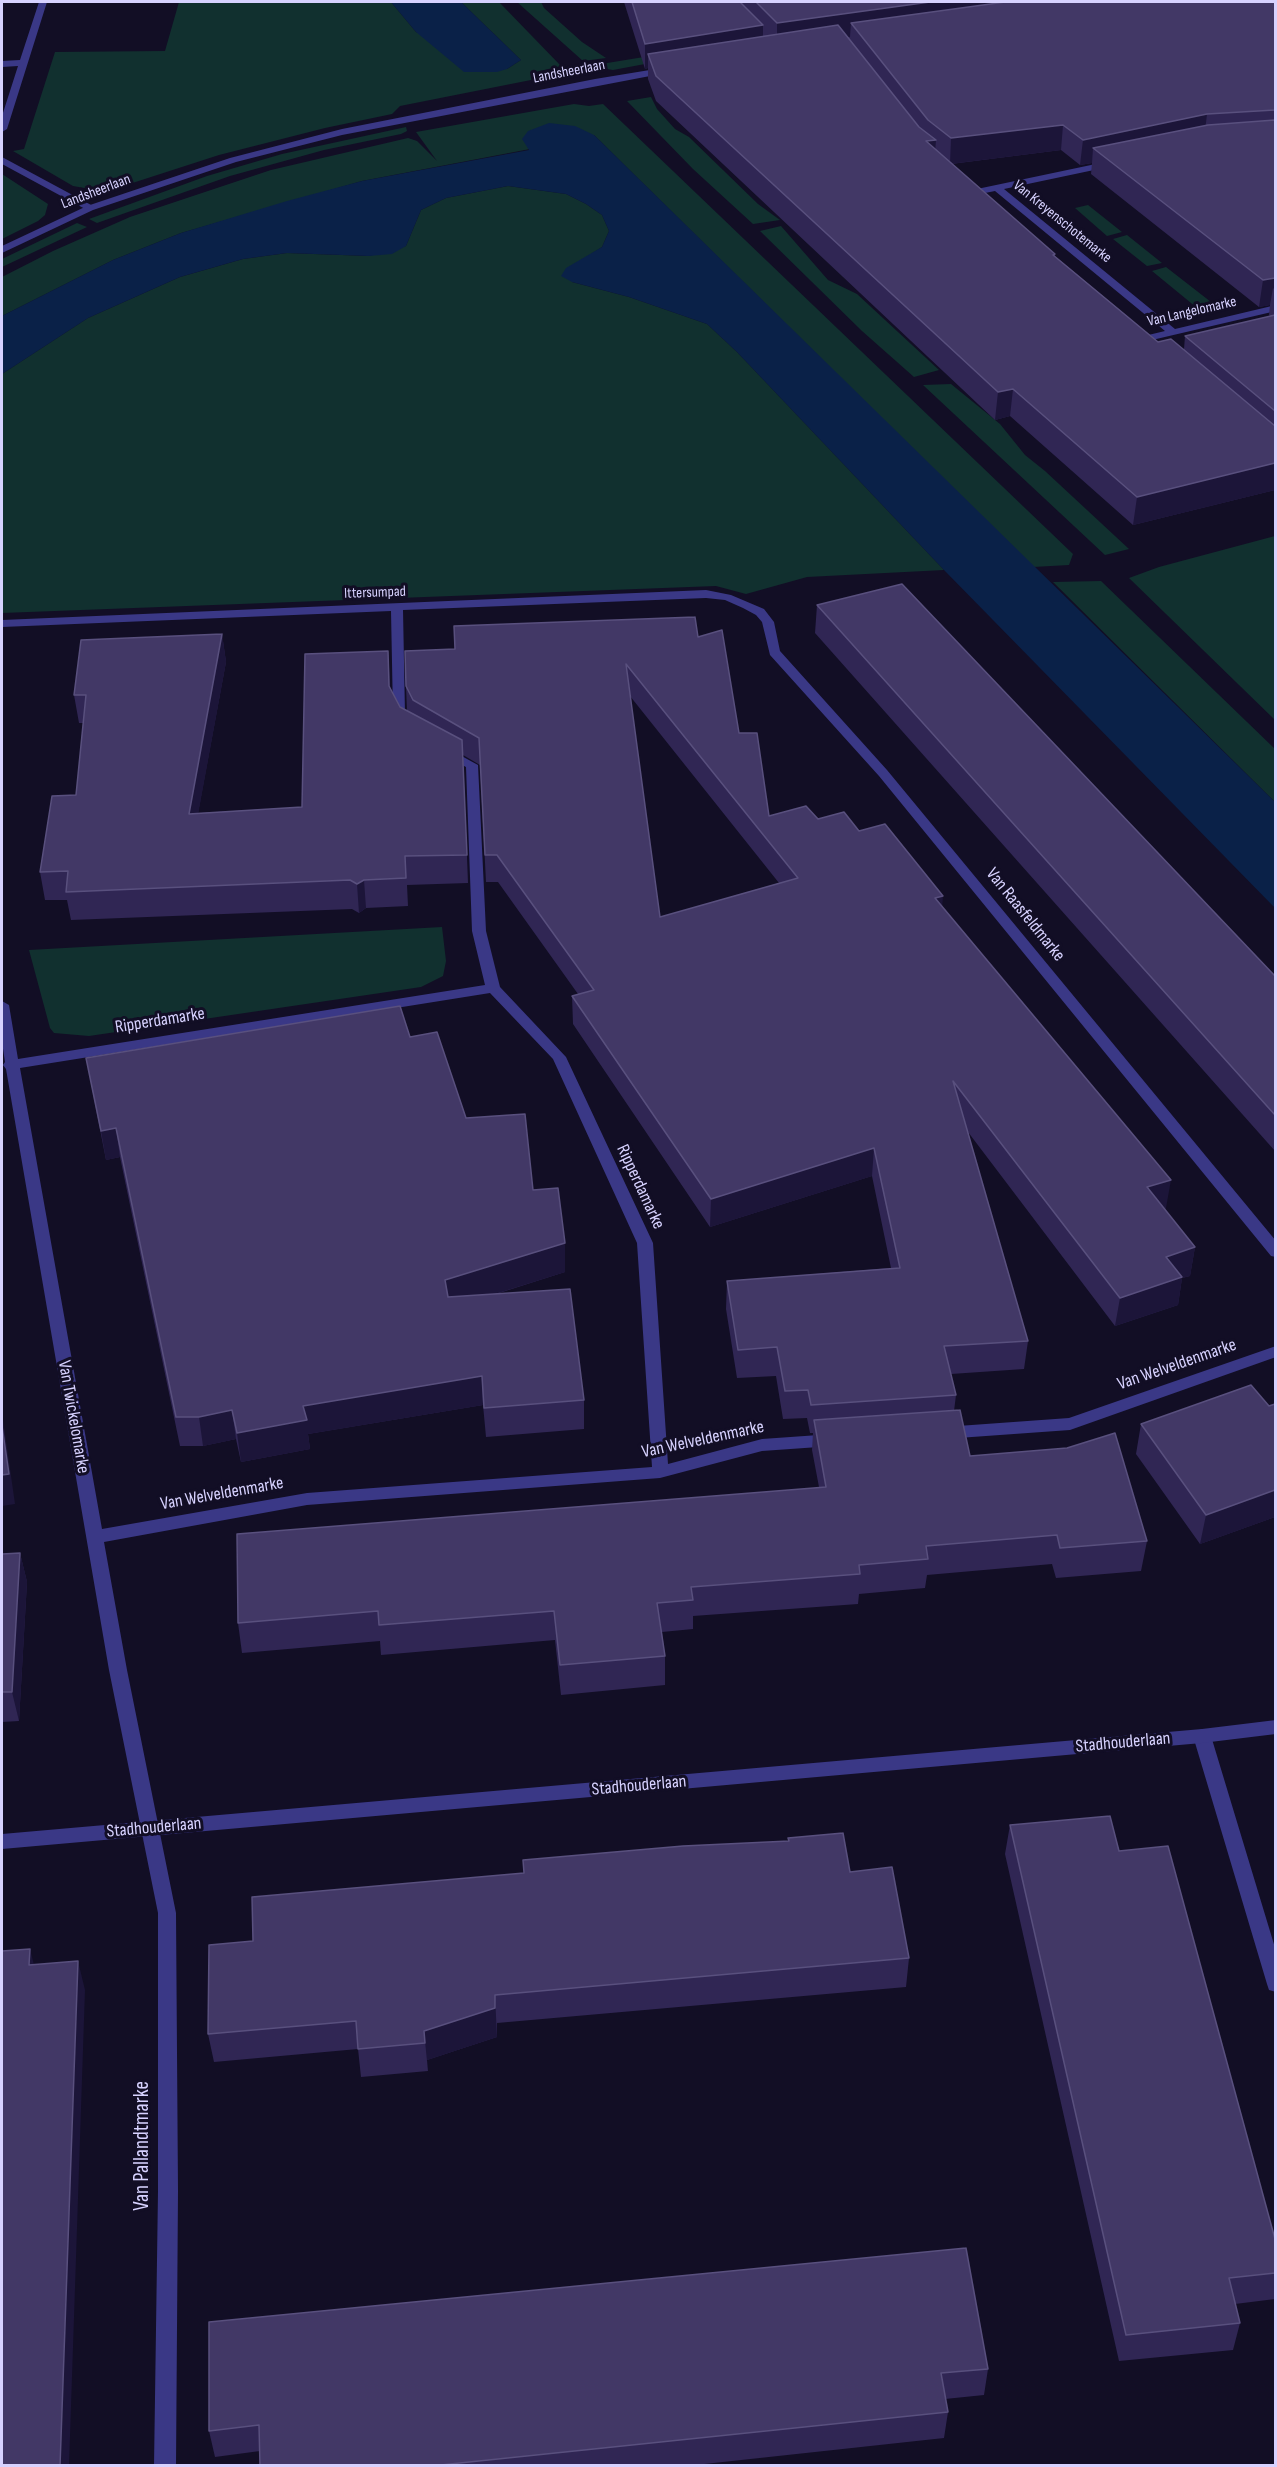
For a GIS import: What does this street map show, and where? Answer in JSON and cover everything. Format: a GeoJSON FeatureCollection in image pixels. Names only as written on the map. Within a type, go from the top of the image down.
{"type":"FeatureCollection","features":[{"type":"Feature","properties":{"kind":"street"},"geometry":{"type":"LineString","coordinates":[[2,129],[43,2]]}},
{"type":"Feature","properties":{"kind":"street"},"geometry":{"type":"LineString","coordinates":[[2,64],[24,63]]}},
{"type":"Feature","properties":{"kind":"street","name":"Landsheerlaan"},"geometry":{"type":"LineString","coordinates":[[2,250],[90,208],[233,160],[321,137],[595,82],[673,69]]}},
{"type":"Feature","properties":{"kind":"street"},"geometry":{"type":"LineString","coordinates":[[2,160],[90,208]]}},
{"type":"Feature","properties":{"kind":"street"},"geometry":{"type":"LineString","coordinates":[[996,187],[1126,160]]}},
{"type":"Feature","properties":{"kind":"street","name":"Van Kreyenschotemarke"},"geometry":{"type":"LineString","coordinates":[[957,178],[975,192],[996,187],[1171,332]]}},
{"type":"Feature","properties":{"kind":"street","name":"Van Langelomarke"},"geometry":{"type":"LineString","coordinates":[[1159,350],[1144,339],[1275,308]]}},
{"type":"Feature","properties":{"kind":"street","name":"Ittersumpad"},"geometry":{"type":"LineString","coordinates":[[2,624],[706,594],[727,597],[747,605]]}},
{"type":"Feature","properties":{"kind":"street","name":"Van Raasfeldmarke"},"geometry":{"type":"LineString","coordinates":[[747,605],[760,612],[768,622],[774,652],[898,790],[1275,1251]]}},
{"type":"Feature","properties":{"kind":"street"},"geometry":{"type":"LineString","coordinates":[[397,607],[399,714],[408,731]]}},
{"type":"Feature","properties":{"kind":"street","name":"Ripperdamarke"},"geometry":{"type":"LineString","coordinates":[[436,746],[472,765],[479,931],[493,988],[559,1057],[645,1243],[660,1472]]}},
{"type":"Feature","properties":{"kind":"street","name":"Ripperdamarke"},"geometry":{"type":"LineString","coordinates":[[10,1065],[493,988]]}},
{"type":"Feature","properties":{"kind":"street","name":"Van Twickelomarke"},"geometry":{"type":"LineString","coordinates":[[2,1005],[10,1065],[118,1670],[151,1828]]}},
{"type":"Feature","properties":{"kind":"street","name":"Van Welveldenmarke"},"geometry":{"type":"LineString","coordinates":[[928,1434],[1070,1424],[1275,1351]]}},
{"type":"Feature","properties":{"kind":"street","name":"Van Welveldenmarke"},"geometry":{"type":"LineString","coordinates":[[94,1536],[307,1500],[660,1472],[762,1445],[845,1439]]}},
{"type":"Feature","properties":{"kind":"street","name":"Stadhouderlaan"},"geometry":{"type":"LineString","coordinates":[[2,1842],[1202,1736],[1275,1727]]}},
{"type":"Feature","properties":{"kind":"street"},"geometry":{"type":"LineString","coordinates":[[1202,1736],[1275,1984]]}},
{"type":"Feature","properties":{"kind":"street","name":"Van Pallandtmarke"},"geometry":{"type":"LineString","coordinates":[[151,1828],[167,1914],[168,2191],[165,2466]]}},
{"type":"Feature","properties":{"kind":"green space"},"geometry":{"type":"Polygon","coordinates":[[[179,2],[391,2],[416,32],[507,69],[521,60],[461,2],[499,2],[561,66],[536,72],[541,78],[400,106],[392,114],[325,128],[219,155],[117,188],[96,190],[73,186],[13,151],[24,149],[55,52],[165,51],[179,2]]]}},
{"type":"Feature","properties":{"kind":"green space"},"geometry":{"type":"Polygon","coordinates":[[[517,2],[541,2],[544,8],[582,42],[606,58],[583,61],[517,2]]]}},
{"type":"Feature","properties":{"kind":"green space"},"geometry":{"type":"Polygon","coordinates":[[[717,45],[613,70],[589,66],[717,45]]]}},
{"type":"Feature","properties":{"kind":"green space"},"geometry":{"type":"Polygon","coordinates":[[[651,97],[657,109],[675,129],[689,137],[758,204],[780,220],[753,224],[693,169],[627,101],[651,97]]]}},
{"type":"Feature","properties":{"kind":"green space"},"geometry":{"type":"Polygon","coordinates":[[[574,104],[589,106],[603,104],[1073,554],[1069,565],[1033,567],[594,135],[362,181],[181,233],[113,260],[2,316],[2,277],[53,251],[130,217],[271,170],[408,138],[417,141],[437,161],[416,132],[574,104]]]}},
{"type":"Feature","properties":{"kind":"green space"},"geometry":{"type":"Polygon","coordinates":[[[406,127],[407,131],[401,134],[324,150],[230,176],[97,223],[89,219],[207,176],[282,154],[406,127]]]}},
{"type":"Feature","properties":{"kind":"green space"},"geometry":{"type":"Polygon","coordinates":[[[2,174],[48,204],[45,215],[38,221],[2,239],[2,174]]]}},
{"type":"Feature","properties":{"kind":"green space"},"geometry":{"type":"Polygon","coordinates":[[[508,186],[566,194],[602,215],[609,231],[602,247],[585,258],[572,282],[629,297],[707,324],[737,352],[944,570],[807,577],[746,594],[716,586],[2,613],[2,374],[88,318],[180,277],[243,259],[287,253],[369,256],[406,246],[421,210],[446,198],[508,186]]]}},
{"type":"Feature","properties":{"kind":"green space"},"geometry":{"type":"Polygon","coordinates":[[[1088,205],[1122,232],[1107,236],[1075,208],[1088,205]]]}},
{"type":"Feature","properties":{"kind":"green space"},"geometry":{"type":"Polygon","coordinates":[[[77,223],[87,227],[2,267],[2,259],[77,223]]]}},
{"type":"Feature","properties":{"kind":"green space"},"geometry":{"type":"Polygon","coordinates":[[[781,226],[828,280],[857,294],[939,370],[914,377],[862,331],[760,231],[781,226]]]}},
{"type":"Feature","properties":{"kind":"green space"},"geometry":{"type":"Polygon","coordinates":[[[1127,235],[1162,263],[1147,266],[1113,239],[1127,235]]]}},
{"type":"Feature","properties":{"kind":"green space"},"geometry":{"type":"Polygon","coordinates":[[[1166,267],[1220,309],[1202,312],[1152,271],[1166,267]]]}},
{"type":"Feature","properties":{"kind":"green space"},"geometry":{"type":"Polygon","coordinates":[[[951,384],[1000,424],[1025,455],[1129,549],[1105,555],[923,385],[951,384]]]}},
{"type":"Feature","properties":{"kind":"green space"},"geometry":{"type":"Polygon","coordinates":[[[1276,536],[1275,720],[1129,578],[1159,567],[1276,536]]]}},
{"type":"Feature","properties":{"kind":"green space"},"geometry":{"type":"Polygon","coordinates":[[[1101,581],[1275,749],[1275,802],[1053,582],[1101,581]]]}},
{"type":"Feature","properties":{"kind":"green space"},"geometry":{"type":"Polygon","coordinates":[[[442,927],[446,961],[443,976],[421,987],[89,1036],[54,1033],[50,1028],[29,950],[442,927]]]}},
{"type":"Feature","properties":{"kind":"water"},"geometry":{"type":"Polygon","coordinates":[[[391,2],[461,2],[521,60],[497,72],[464,72],[416,32],[391,2]]]}},
{"type":"Feature","properties":{"kind":"water"},"geometry":{"type":"Polygon","coordinates":[[[549,123],[575,126],[594,135],[1275,802],[1275,908],[944,570],[737,352],[707,324],[629,297],[572,282],[561,276],[566,268],[602,247],[609,231],[602,215],[566,194],[508,186],[446,198],[421,210],[406,246],[392,254],[369,256],[287,253],[243,259],[180,277],[88,318],[2,374],[2,316],[113,260],[181,233],[362,181],[529,150],[522,139],[528,131],[549,123]]]}},
{"type":"Feature","properties":{"kind":"building"},"geometry":{"type":"Polygon","coordinates":[[[632,2],[740,2],[763,25],[645,44],[632,2]]]}},
{"type":"Feature","properties":{"kind":"building"},"geometry":{"type":"Polygon","coordinates":[[[756,2],[930,2],[777,23],[756,2]]]}},
{"type":"Feature","properties":{"kind":"building"},"geometry":{"type":"Polygon","coordinates":[[[1005,2],[1275,2],[1275,110],[1207,114],[1083,140],[1063,125],[951,138],[928,120],[851,23],[1005,2]]]}},
{"type":"Feature","properties":{"kind":"building"},"geometry":{"type":"Polygon","coordinates":[[[838,25],[919,127],[936,140],[926,141],[1055,254],[1053,255],[1158,342],[1171,339],[1275,426],[1275,463],[1137,497],[1013,389],[998,392],[656,76],[648,54],[838,25]]]}},
{"type":"Feature","properties":{"kind":"building"},"geometry":{"type":"Polygon","coordinates":[[[1275,120],[1275,278],[1263,280],[1093,148],[1208,125],[1275,120]]]}},
{"type":"Feature","properties":{"kind":"building"},"geometry":{"type":"Polygon","coordinates":[[[1275,315],[1275,411],[1185,336],[1275,315]]]}},
{"type":"Feature","properties":{"kind":"building"},"geometry":{"type":"Polygon","coordinates":[[[902,584],[1275,976],[1275,1115],[817,605],[902,584]]]}},
{"type":"Feature","properties":{"kind":"building"},"geometry":{"type":"Polygon","coordinates":[[[695,617],[698,637],[722,630],[739,733],[757,733],[769,816],[806,806],[818,819],[844,812],[859,831],[885,824],[943,896],[935,898],[1171,1180],[1147,1187],[1195,1247],[1166,1257],[1182,1277],[1120,1298],[953,1081],[1028,1341],[944,1346],[956,1395],[811,1405],[808,1390],[785,1391],[777,1347],[738,1350],[727,1281],[900,1268],[874,1148],[711,1199],[572,996],[594,990],[497,855],[485,855],[479,738],[413,700],[406,686],[405,651],[455,649],[454,626],[695,617]],[[626,664],[660,917],[798,878],[626,664]]]}},
{"type":"Feature","properties":{"kind":"building"},"geometry":{"type":"Polygon","coordinates":[[[222,634],[189,814],[302,807],[305,654],[388,651],[389,686],[400,707],[462,740],[467,855],[405,856],[406,878],[364,880],[357,884],[350,880],[66,892],[68,871],[40,872],[52,796],[76,795],[86,695],[74,695],[81,640],[222,634]]]}},
{"type":"Feature","properties":{"kind":"building"},"geometry":{"type":"Polygon","coordinates":[[[400,1006],[410,1037],[437,1032],[466,1118],[525,1114],[533,1190],[558,1188],[565,1243],[445,1280],[448,1297],[570,1289],[584,1400],[484,1408],[482,1376],[303,1406],[307,1420],[237,1433],[232,1410],[199,1417],[176,1417],[116,1128],[101,1131],[86,1058],[400,1006]]]}},
{"type":"Feature","properties":{"kind":"building"},"geometry":{"type":"Polygon","coordinates":[[[1251,1385],[1269,1406],[1275,1404],[1275,1490],[1206,1515],[1141,1424],[1251,1385]]]}},
{"type":"Feature","properties":{"kind":"building"},"geometry":{"type":"Polygon","coordinates":[[[960,1410],[970,1456],[1067,1448],[1115,1433],[1147,1541],[1060,1548],[1057,1535],[926,1546],[928,1559],[859,1565],[860,1574],[691,1587],[693,1600],[657,1603],[665,1656],[560,1665],[554,1611],[379,1625],[378,1611],[238,1623],[237,1534],[826,1487],[814,1420],[960,1410]]]}},
{"type":"Feature","properties":{"kind":"building"},"geometry":{"type":"Polygon","coordinates":[[[2,1426],[9,1474],[2,1475],[2,1426]]]}},
{"type":"Feature","properties":{"kind":"building"},"geometry":{"type":"Polygon","coordinates":[[[20,1553],[12,1692],[2,1692],[2,1554],[20,1553]]]}},
{"type":"Feature","properties":{"kind":"building"},"geometry":{"type":"Polygon","coordinates":[[[1110,1816],[1119,1851],[1168,1846],[1275,2239],[1275,2273],[1229,2278],[1240,2323],[1126,2335],[1010,1825],[1110,1816]]]}},
{"type":"Feature","properties":{"kind":"building"},"geometry":{"type":"Polygon","coordinates":[[[843,1833],[850,1872],[892,1867],[909,1958],[495,1995],[495,2008],[424,2031],[425,2043],[358,2049],[356,2021],[208,2034],[209,1945],[253,1941],[252,1897],[524,1873],[523,1860],[683,1846],[789,1841],[788,1838],[843,1833]]]}},
{"type":"Feature","properties":{"kind":"building"},"geometry":{"type":"Polygon","coordinates":[[[30,1949],[29,1965],[78,1961],[60,2466],[2,2466],[2,1951],[30,1949]]]}},
{"type":"Feature","properties":{"kind":"building"},"geometry":{"type":"Polygon","coordinates":[[[966,2248],[988,2369],[941,2373],[948,2412],[431,2466],[260,2466],[259,2425],[209,2431],[209,2322],[966,2248]]]}}]}
